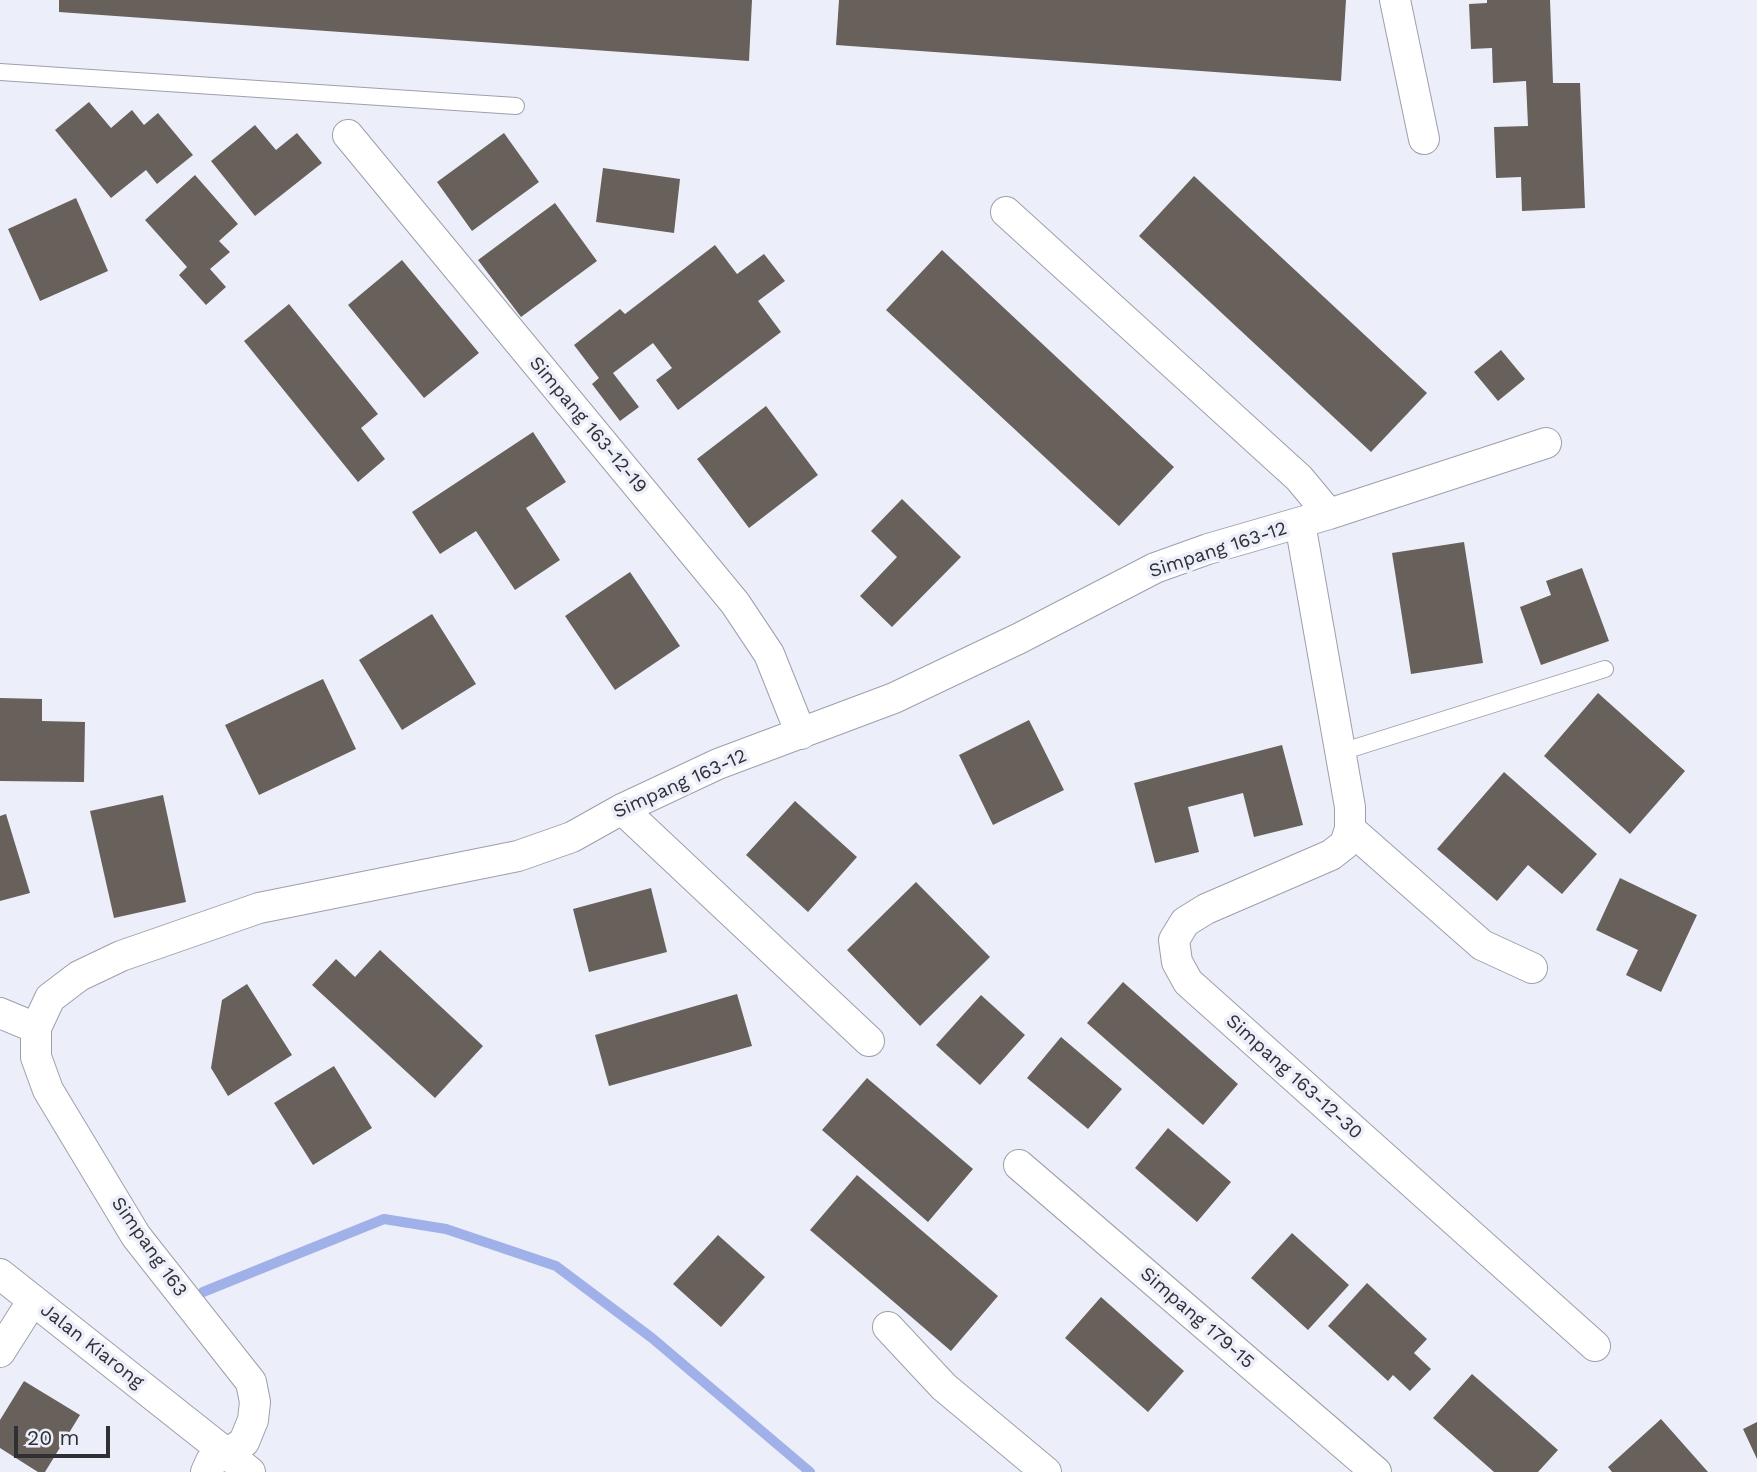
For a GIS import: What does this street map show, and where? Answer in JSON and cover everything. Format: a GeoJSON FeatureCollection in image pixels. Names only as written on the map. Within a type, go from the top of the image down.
{"type":"FeatureCollection","features":[{"type":"Feature","properties":{"kind":"street"},"geometry":{"type":"LineString","coordinates":[[1395,0],[1424,139]]}},
{"type":"Feature","properties":{"kind":"street","name":"Simpang 163-12-19"},"geometry":{"type":"LineString","coordinates":[[348,135],[735,603],[769,654],[801,734]]}},
{"type":"Feature","properties":{"kind":"street"},"geometry":{"type":"LineString","coordinates":[[1006,212],[1299,478],[1329,514]]}},
{"type":"Feature","properties":{"kind":"street","name":"Simpang 163-12"},"geometry":{"type":"LineString","coordinates":[[36,1028],[50,998],[79,976],[159,941],[259,908],[518,856],[572,837],[622,809],[718,764],[907,692],[1020,638],[1155,568],[1546,443]]}},
{"type":"Feature","properties":{"kind":"street"},"geometry":{"type":"LineString","coordinates":[[1300,523],[1350,807],[1350,829],[1482,945],[1532,968]]}},
{"type":"Feature","properties":{"kind":"street"},"geometry":{"type":"LineString","coordinates":[[622,809],[869,1041]]}},
{"type":"Feature","properties":{"kind":"street","name":"Simpang 163-12-30"},"geometry":{"type":"LineString","coordinates":[[1350,829],[1345,844],[1331,855],[1206,909],[1185,922],[1174,940],[1177,962],[1188,982],[1595,1346]]}},
{"type":"Feature","properties":{"kind":"street"},"geometry":{"type":"LineString","coordinates":[[0,1013],[36,1028]]}},
{"type":"Feature","properties":{"kind":"street","name":"Simpang 163"},"geometry":{"type":"LineString","coordinates":[[36,1028],[36,1057],[48,1090],[136,1236],[251,1382],[255,1402],[253,1420],[244,1442],[228,1466]]}},
{"type":"Feature","properties":{"kind":"street","name":"Simpang 179-15"},"geometry":{"type":"LineString","coordinates":[[1019,1165],[1376,1472]]}},
{"type":"Feature","properties":{"kind":"street","name":"Jalan Kiarong"},"geometry":{"type":"LineString","coordinates":[[0,1274],[228,1466]]}},
{"type":"Feature","properties":{"kind":"street"},"geometry":{"type":"LineString","coordinates":[[0,1352],[33,1300]]}},
{"type":"Feature","properties":{"kind":"street"},"geometry":{"type":"LineString","coordinates":[[888,1327],[944,1387],[1046,1472]]}},
{"type":"Feature","properties":{"kind":"lane"},"geometry":{"type":"LineString","coordinates":[[0,72],[516,106]]}},
{"type":"Feature","properties":{"kind":"lane"},"geometry":{"type":"LineString","coordinates":[[1341,752],[1605,669]]}},
{"type":"Feature","properties":{"kind":"building"},"geometry":{"type":"Polygon","coordinates":[[[59,0],[752,0],[749,61],[59,12],[59,0]]]}},
{"type":"Feature","properties":{"kind":"building"},"geometry":{"type":"Polygon","coordinates":[[[839,0],[1346,0],[1341,81],[836,45],[839,0]]]}},
{"type":"Feature","properties":{"kind":"building"},"geometry":{"type":"Polygon","coordinates":[[[1487,0],[1550,0],[1553,83],[1580,83],[1585,208],[1522,211],[1521,177],[1496,178],[1494,127],[1528,126],[1526,81],[1493,83],[1492,48],[1471,49],[1469,4],[1487,3],[1487,0]]]}},
{"type":"Feature","properties":{"kind":"building"},"geometry":{"type":"Polygon","coordinates":[[[89,102],[111,128],[132,110],[144,125],[158,113],[193,155],[157,184],[146,170],[111,198],[55,130],[89,102]]]}},
{"type":"Feature","properties":{"kind":"building"},"geometry":{"type":"Polygon","coordinates":[[[255,125],[276,150],[297,133],[322,163],[255,216],[211,161],[255,125]]]}},
{"type":"Feature","properties":{"kind":"building"},"geometry":{"type":"Polygon","coordinates":[[[504,133],[539,182],[472,231],[437,182],[504,133]]]}},
{"type":"Feature","properties":{"kind":"building"},"geometry":{"type":"Polygon","coordinates":[[[603,168],[680,179],[674,233],[596,222],[603,168]]]}},
{"type":"Feature","properties":{"kind":"building"},"geometry":{"type":"Polygon","coordinates":[[[195,175],[238,224],[219,241],[230,252],[210,269],[226,287],[206,305],[179,275],[187,267],[145,220],[195,175]]]}},
{"type":"Feature","properties":{"kind":"building"},"geometry":{"type":"Polygon","coordinates":[[[1194,176],[1427,393],[1371,452],[1139,236],[1194,176]]]}},
{"type":"Feature","properties":{"kind":"building"},"geometry":{"type":"Polygon","coordinates":[[[76,198],[108,271],[40,301],[8,229],[76,198]]]}},
{"type":"Feature","properties":{"kind":"building"},"geometry":{"type":"Polygon","coordinates":[[[555,203],[597,261],[521,317],[478,260],[555,203]]]}},
{"type":"Feature","properties":{"kind":"building"},"geometry":{"type":"Polygon","coordinates":[[[715,245],[737,274],[764,254],[785,281],[758,301],[781,332],[678,410],[656,380],[672,368],[653,343],[613,373],[639,407],[620,421],[592,384],[599,378],[574,345],[620,309],[625,314],[715,245]]]}},
{"type":"Feature","properties":{"kind":"building"},"geometry":{"type":"Polygon","coordinates":[[[942,250],[1174,467],[1119,526],[886,310],[942,250]]]}},
{"type":"Feature","properties":{"kind":"building"},"geometry":{"type":"Polygon","coordinates":[[[402,260],[479,353],[424,398],[348,305],[402,260]]]}},
{"type":"Feature","properties":{"kind":"building"},"geometry":{"type":"Polygon","coordinates":[[[289,304],[378,414],[361,428],[385,459],[358,482],[244,341],[289,304]]]}},
{"type":"Feature","properties":{"kind":"building"},"geometry":{"type":"Polygon","coordinates":[[[1501,350],[1525,379],[1498,401],[1474,372],[1501,350]]]}},
{"type":"Feature","properties":{"kind":"building"},"geometry":{"type":"Polygon","coordinates":[[[766,406],[818,475],[749,528],[697,459],[766,406]]]}},
{"type":"Feature","properties":{"kind":"building"},"geometry":{"type":"Polygon","coordinates":[[[533,432],[566,482],[526,508],[560,560],[515,590],[476,531],[440,554],[412,512],[533,432]]]}},
{"type":"Feature","properties":{"kind":"building"},"geometry":{"type":"Polygon","coordinates":[[[902,499],[961,557],[892,627],[860,596],[897,557],[871,531],[902,499]]]}},
{"type":"Feature","properties":{"kind":"building"},"geometry":{"type":"Polygon","coordinates":[[[1464,542],[1483,663],[1411,674],[1392,553],[1464,542]]]}},
{"type":"Feature","properties":{"kind":"building"},"geometry":{"type":"Polygon","coordinates":[[[1582,568],[1609,641],[1541,665],[1520,607],[1551,595],[1546,581],[1582,568]]]}},
{"type":"Feature","properties":{"kind":"building"},"geometry":{"type":"Polygon","coordinates":[[[630,572],[680,646],[615,690],[565,616],[630,572]]]}},
{"type":"Feature","properties":{"kind":"building"},"geometry":{"type":"Polygon","coordinates":[[[432,614],[476,684],[402,730],[359,660],[432,614]]]}},
{"type":"Feature","properties":{"kind":"building"},"geometry":{"type":"Polygon","coordinates":[[[323,679],[356,749],[259,795],[225,725],[323,679]]]}},
{"type":"Feature","properties":{"kind":"building"},"geometry":{"type":"Polygon","coordinates":[[[1598,693],[1685,771],[1630,834],[1544,756],[1598,693]]]}},
{"type":"Feature","properties":{"kind":"building"},"geometry":{"type":"Polygon","coordinates":[[[0,698],[42,699],[42,721],[85,722],[84,782],[0,781],[0,698]]]}},
{"type":"Feature","properties":{"kind":"building"},"geometry":{"type":"Polygon","coordinates":[[[1029,720],[1064,790],[993,825],[959,755],[1029,720]]]}},
{"type":"Feature","properties":{"kind":"building"},"geometry":{"type":"Polygon","coordinates":[[[1282,745],[1303,825],[1254,837],[1243,793],[1188,807],[1199,852],[1155,863],[1134,783],[1282,745]]]}},
{"type":"Feature","properties":{"kind":"building"},"geometry":{"type":"Polygon","coordinates":[[[1504,772],[1597,854],[1562,894],[1528,865],[1497,901],[1437,849],[1504,772]]]}},
{"type":"Feature","properties":{"kind":"building"},"geometry":{"type":"Polygon","coordinates":[[[163,795],[186,902],[114,918],[90,811],[163,795]]]}},
{"type":"Feature","properties":{"kind":"building"},"geometry":{"type":"Polygon","coordinates":[[[795,801],[857,857],[808,912],[746,855],[795,801]]]}},
{"type":"Feature","properties":{"kind":"building"},"geometry":{"type":"Polygon","coordinates":[[[6,814],[30,893],[0,901],[0,816],[6,814]]]}},
{"type":"Feature","properties":{"kind":"building"},"geometry":{"type":"Polygon","coordinates":[[[1620,878],[1697,915],[1661,992],[1626,975],[1638,950],[1596,930],[1620,878]]]}},
{"type":"Feature","properties":{"kind":"building"},"geometry":{"type":"Polygon","coordinates":[[[916,882],[990,957],[920,1026],[847,950],[916,882]]]}},
{"type":"Feature","properties":{"kind":"building"},"geometry":{"type":"Polygon","coordinates":[[[651,888],[667,952],[589,972],[573,909],[651,888]]]}},
{"type":"Feature","properties":{"kind":"building"},"geometry":{"type":"Polygon","coordinates":[[[380,950],[483,1046],[435,1098],[312,985],[336,959],[355,977],[380,950]]]}},
{"type":"Feature","properties":{"kind":"building"},"geometry":{"type":"Polygon","coordinates":[[[1123,982],[1238,1084],[1203,1125],[1087,1023],[1123,982]]]}},
{"type":"Feature","properties":{"kind":"building"},"geometry":{"type":"Polygon","coordinates":[[[247,984],[292,1055],[228,1096],[211,1068],[222,1000],[247,984]]]}},
{"type":"Feature","properties":{"kind":"building"},"geometry":{"type":"Polygon","coordinates":[[[737,994],[752,1046],[609,1086],[595,1035],[737,994]]]}},
{"type":"Feature","properties":{"kind":"building"},"geometry":{"type":"Polygon","coordinates":[[[981,995],[1025,1035],[980,1085],[936,1045],[981,995]]]}},
{"type":"Feature","properties":{"kind":"building"},"geometry":{"type":"Polygon","coordinates":[[[1061,1037],[1122,1089],[1088,1129],[1027,1078],[1061,1037]]]}},
{"type":"Feature","properties":{"kind":"building"},"geometry":{"type":"Polygon","coordinates":[[[334,1066],[372,1128],[313,1165],[274,1103],[334,1066]]]}},
{"type":"Feature","properties":{"kind":"building"},"geometry":{"type":"Polygon","coordinates":[[[867,1078],[973,1169],[928,1222],[822,1130],[867,1078]]]}},
{"type":"Feature","properties":{"kind":"building"},"geometry":{"type":"Polygon","coordinates":[[[1168,1128],[1231,1182],[1197,1222],[1135,1168],[1168,1128]]]}},
{"type":"Feature","properties":{"kind":"building"},"geometry":{"type":"Polygon","coordinates":[[[857,1175],[998,1296],[951,1351],[810,1230],[857,1175]]]}},
{"type":"Feature","properties":{"kind":"building"},"geometry":{"type":"Polygon","coordinates":[[[1292,1233],[1349,1285],[1308,1330],[1251,1278],[1292,1233]]]}},
{"type":"Feature","properties":{"kind":"building"},"geometry":{"type":"Polygon","coordinates":[[[718,1235],[765,1277],[721,1327],[673,1284],[718,1235]]]}},
{"type":"Feature","properties":{"kind":"building"},"geometry":{"type":"Polygon","coordinates":[[[1367,1283],[1427,1339],[1414,1353],[1431,1369],[1410,1391],[1393,1375],[1388,1381],[1328,1326],[1367,1283]]]}},
{"type":"Feature","properties":{"kind":"building"},"geometry":{"type":"Polygon","coordinates":[[[1101,1297],[1184,1371],[1148,1412],[1065,1338],[1101,1297]]]}},
{"type":"Feature","properties":{"kind":"building"},"geometry":{"type":"Polygon","coordinates":[[[1472,1374],[1558,1450],[1538,1472],[1494,1472],[1433,1418],[1472,1374]]]}},
{"type":"Feature","properties":{"kind":"building"},"geometry":{"type":"Polygon","coordinates":[[[24,1381],[80,1415],[45,1472],[38,1472],[0,1448],[0,1420],[24,1381]]]}},
{"type":"Feature","properties":{"kind":"building"},"geometry":{"type":"Polygon","coordinates":[[[1661,1419],[1708,1472],[1612,1472],[1608,1467],[1661,1419]]]}},
{"type":"Feature","properties":{"kind":"building"},"geometry":{"type":"Polygon","coordinates":[[[1757,1422],[1757,1459],[1743,1429],[1757,1422]]]}},
{"type":"Feature","properties":{"kind":"waterway"},"geometry":{"type":"LineString","coordinates":[[203,1292],[384,1219],[446,1229],[556,1266],[652,1338],[810,1472]]}}]}
